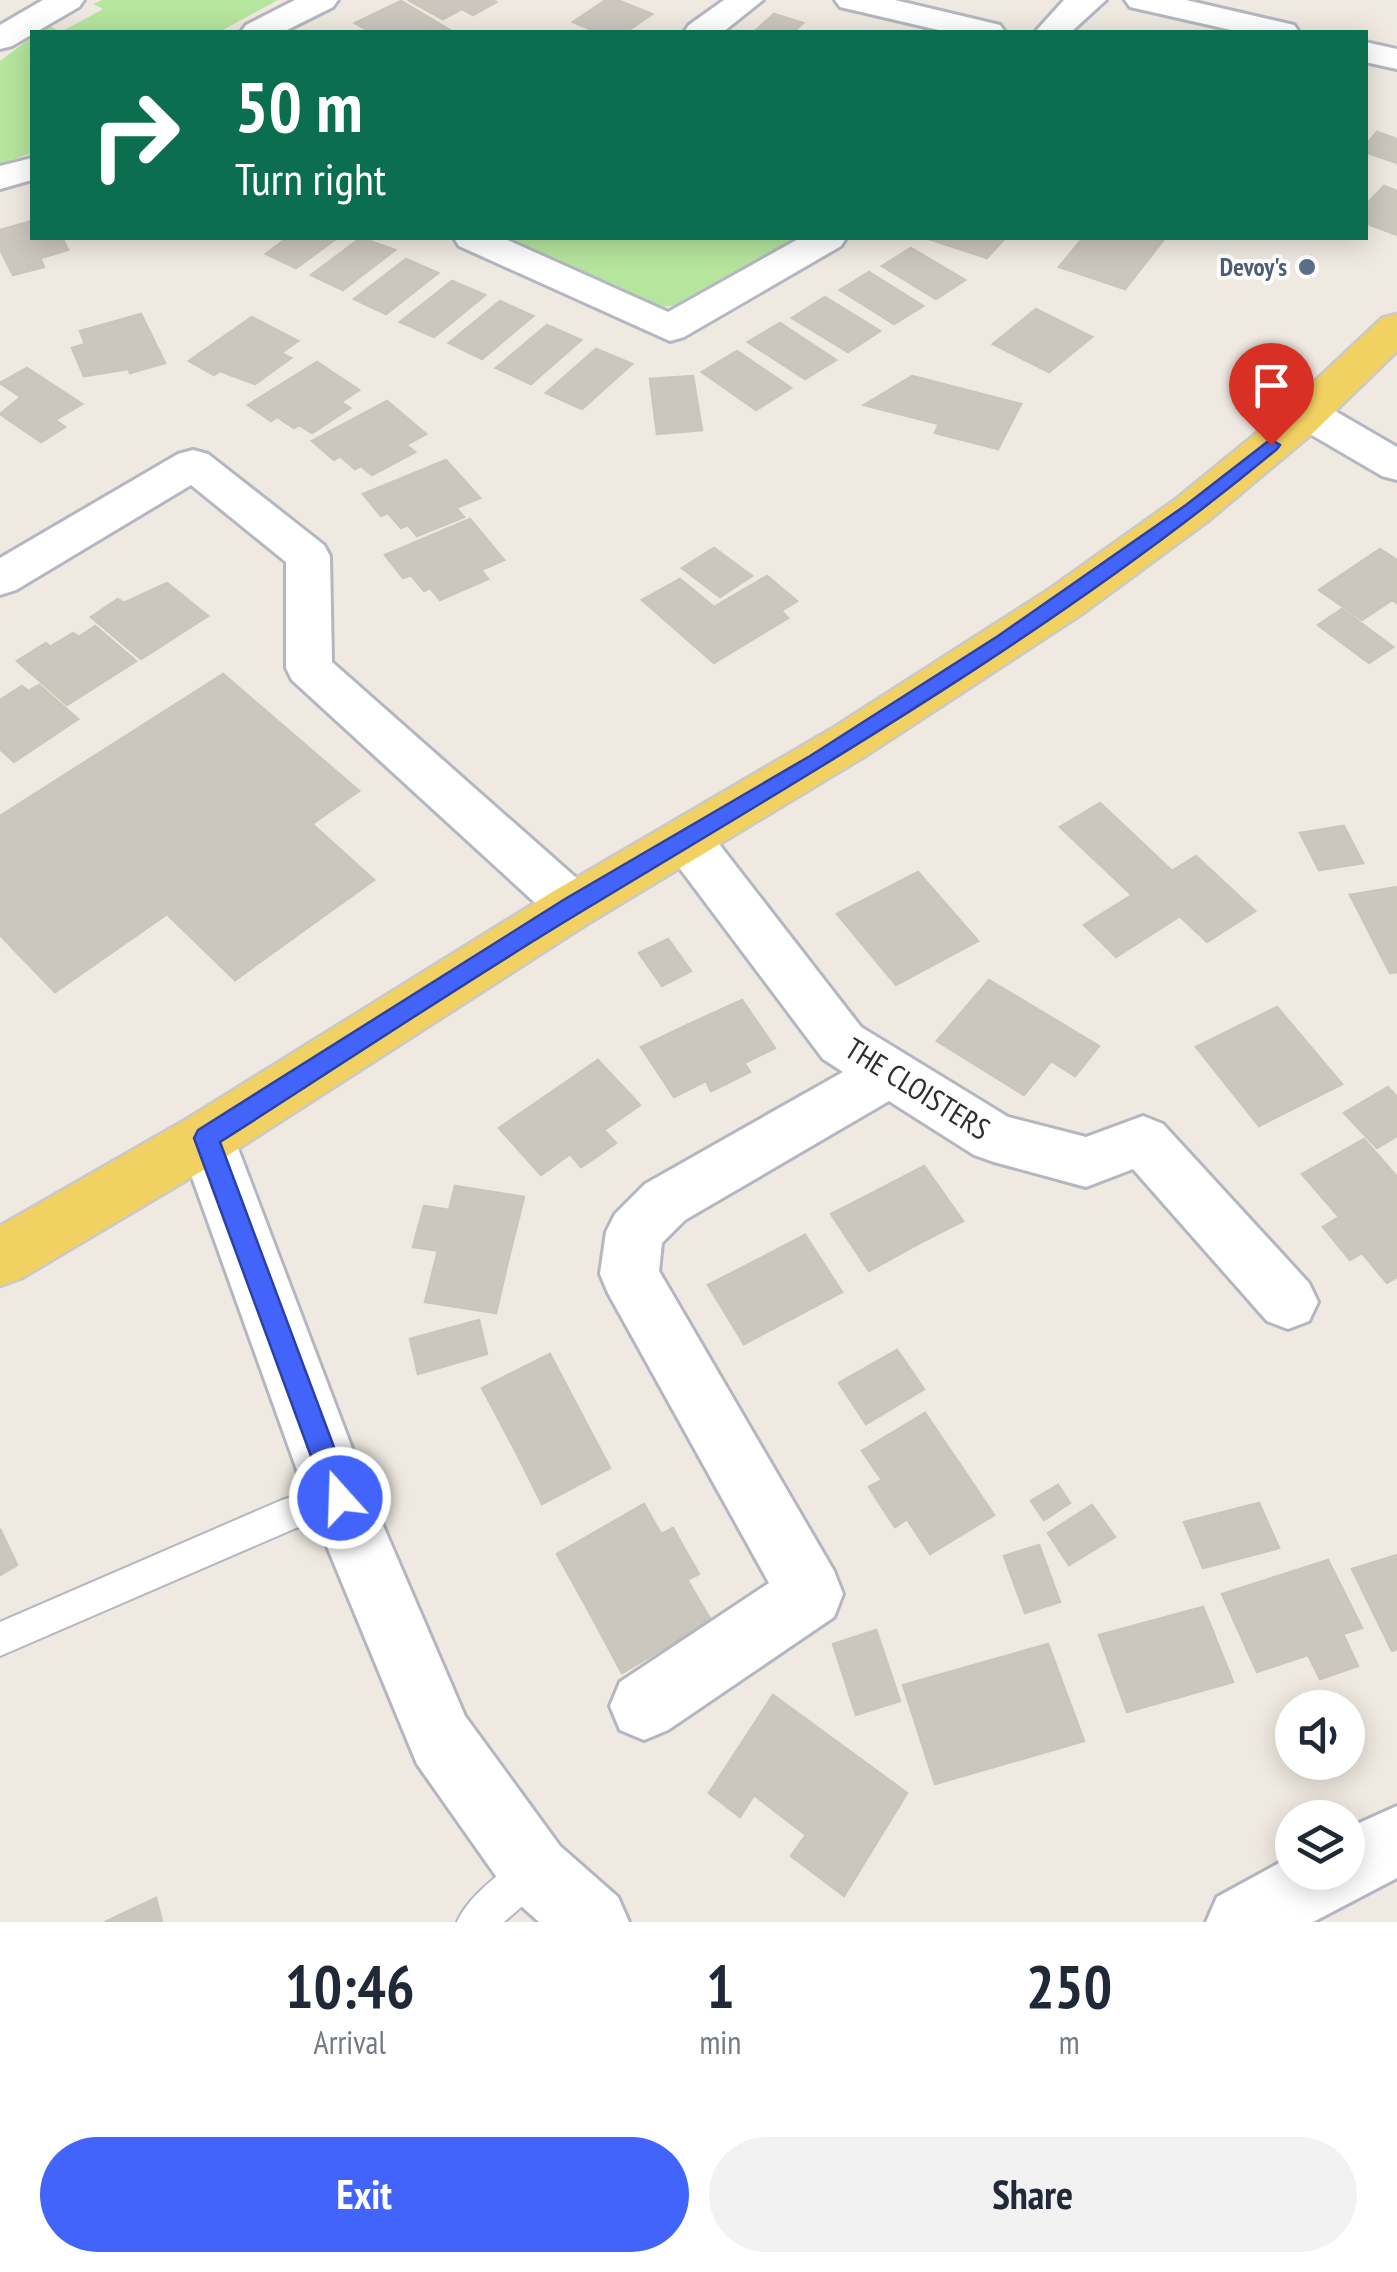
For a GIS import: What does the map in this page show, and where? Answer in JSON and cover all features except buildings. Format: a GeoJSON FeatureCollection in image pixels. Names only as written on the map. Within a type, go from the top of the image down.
{"type":"FeatureCollection","features":[{"type":"Feature","properties":{"kind":"main road"},"geometry":{"type":"LineString","coordinates":[[0,1257],[206,1138],[573,906],[862,734],[1065,602],[1192,510],[1308,414],[1397,327]]}},
{"type":"Feature","properties":{"kind":"street"},"geometry":{"type":"LineString","coordinates":[[0,39],[67,0]]}},
{"type":"Feature","properties":{"kind":"street"},"geometry":{"type":"LineString","coordinates":[[262,30],[321,0]]}},
{"type":"Feature","properties":{"kind":"street"},"geometry":{"type":"LineString","coordinates":[[704,30],[746,0]]}},
{"type":"Feature","properties":{"kind":"street"},"geometry":{"type":"LineString","coordinates":[[852,0],[980,30]]}},
{"type":"Feature","properties":{"kind":"street"},"geometry":{"type":"LineString","coordinates":[[1054,30],[1082,1],[1089,0]]}},
{"type":"Feature","properties":{"kind":"street"},"geometry":{"type":"LineString","coordinates":[[1142,0],[1273,30]]}},
{"type":"Feature","properties":{"kind":"street"},"geometry":{"type":"LineString","coordinates":[[1368,53],[1397,59]]}},
{"type":"Feature","properties":{"kind":"street"},"geometry":{"type":"LineString","coordinates":[[0,178],[30,169]]}},
{"type":"Feature","properties":{"kind":"street"},"geometry":{"type":"LineString","coordinates":[[478,240],[670,328],[824,240]]}},
{"type":"Feature","properties":{"kind":"street"},"geometry":{"type":"LineString","coordinates":[[1308,414],[1397,466]]}},
{"type":"Feature","properties":{"kind":"street"},"geometry":{"type":"LineString","coordinates":[[0,579],[193,464],[308,556],[309,668],[573,906]]}},
{"type":"Feature","properties":{"kind":"street","name":"THE CLOISTERS"},"geometry":{"type":"LineString","coordinates":[[687,840],[842,1043],[994,1138],[1086,1162],[1143,1141],[1288,1302]]}},
{"type":"Feature","properties":{"kind":"street"},"geometry":{"type":"LineString","coordinates":[[644,1706],[811,1594],[629,1274],[635,1232],[665,1202],[889,1073]]}},
{"type":"Feature","properties":{"kind":"street"},"geometry":{"type":"LineString","coordinates":[[206,1138],[340,1498],[441,1740],[535,1871],[593,1922]]}},
{"type":"Feature","properties":{"kind":"street"},"geometry":{"type":"LineString","coordinates":[[1365,1856],[1397,1840]]}},
{"type":"Feature","properties":{"kind":"street"},"geometry":{"type":"LineString","coordinates":[[1242,1922],[1300,1890]]}},
{"type":"Feature","properties":{"kind":"lane"},"geometry":{"type":"LineString","coordinates":[[0,1639],[294,1512],[340,1498]]}},
{"type":"Feature","properties":{"kind":"lane"},"geometry":{"type":"LineString","coordinates":[[476,1922],[535,1871]]}},
{"type":"Feature","properties":{"kind":"green space"},"geometry":{"type":"Polygon","coordinates":[[[102,0],[278,0],[223,30],[65,30],[103,9],[93,4],[102,0]]]}},
{"type":"Feature","properties":{"kind":"green space"},"geometry":{"type":"Polygon","coordinates":[[[30,38],[30,154],[0,164],[0,61],[30,38]]]}},
{"type":"Feature","properties":{"kind":"green space"},"geometry":{"type":"Polygon","coordinates":[[[500,240],[805,240],[711,294],[690,302],[648,307],[500,240]]]}},
{"type":"Feature","properties":{"kind":"place","name":"Devoy's"},"geometry":{"type":"Point","coordinates":[1307,267]}},
{"type":"Feature","properties":{"kind":"route"},"geometry":{"type":"LineString","coordinates":[[340,1498],[206,1138],[573,906],[817,761],[1065,602],[1192,510],[1271,445]]}}]}
